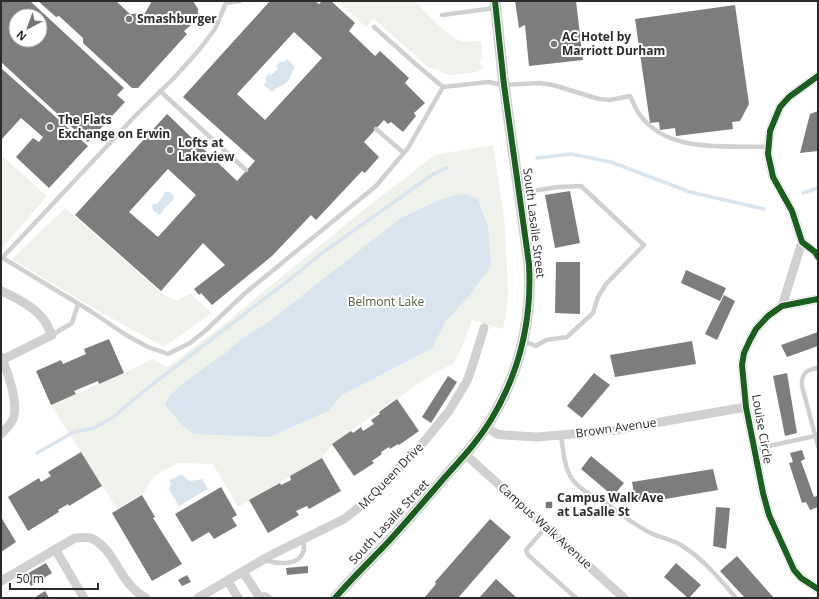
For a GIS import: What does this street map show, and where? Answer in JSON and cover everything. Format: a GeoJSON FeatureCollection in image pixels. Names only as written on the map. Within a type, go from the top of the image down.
{"type":"FeatureCollection","features":[{"type":"Feature","properties":{"kind":"street","name":"South Lasalle Street"},"geometry":{"type":"LineString","coordinates":[[335,598],[465,454],[497,410],[517,365],[529,308],[529,264],[504,85],[495,5]]}},
{"type":"Feature","properties":{"kind":"street"},"geometry":{"type":"LineString","coordinates":[[818,76],[789,97],[780,106],[770,131],[769,147],[769,160],[773,177],[792,211],[802,242],[815,252],[818,257]]}},
{"type":"Feature","properties":{"kind":"street"},"geometry":{"type":"LineString","coordinates":[[782,306],[802,242]]}},
{"type":"Feature","properties":{"kind":"street"},"geometry":{"type":"LineString","coordinates":[[1,291],[25,304],[40,315],[52,335],[2,359],[14,396],[15,407],[13,419],[9,426],[1,434]]}},
{"type":"Feature","properties":{"kind":"street","name":"Louise Circle"},"geometry":{"type":"LineString","coordinates":[[818,299],[782,306],[768,316],[756,329],[744,353],[742,365],[746,407],[763,493],[769,515],[794,570],[801,578],[818,590]]}},
{"type":"Feature","properties":{"kind":"street","name":"McQueen Drive"},"geometry":{"type":"LineString","coordinates":[[198,598],[262,560],[357,511],[395,474],[438,426],[449,411],[467,381],[484,328]]}},
{"type":"Feature","properties":{"kind":"street","name":"Brown Avenue"},"geometry":{"type":"LineString","coordinates":[[486,427],[498,434],[537,437],[615,430],[746,407]]}},
{"type":"Feature","properties":{"kind":"street","name":"Campus Walk Avenue"},"geometry":{"type":"LineString","coordinates":[[465,454],[624,598]]}},
{"type":"Feature","properties":{"kind":"street"},"geometry":{"type":"LineString","coordinates":[[1,581],[75,538],[86,537],[93,539],[102,546],[126,582],[140,595],[146,598]]}},
{"type":"Feature","properties":{"kind":"street"},"geometry":{"type":"LineString","coordinates":[[55,550],[84,598]]}},
{"type":"Feature","properties":{"kind":"street"},"geometry":{"type":"LineString","coordinates":[[243,572],[258,597]]}},
{"type":"Feature","properties":{"kind":"street"},"geometry":{"type":"LineString","coordinates":[[228,581],[238,598]]}},
{"type":"Feature","properties":{"kind":"lane"},"geometry":{"type":"LineString","coordinates":[[240,1],[226,2],[215,29],[199,50],[2,258],[126,335],[148,347],[168,354],[190,343],[244,294],[376,186],[404,153],[443,87]]}},
{"type":"Feature","properties":{"kind":"lane"},"geometry":{"type":"LineString","coordinates":[[442,15],[495,5]]}},
{"type":"Feature","properties":{"kind":"lane"},"geometry":{"type":"LineString","coordinates":[[374,27],[443,87],[488,82],[504,85],[540,83],[553,85],[599,100],[610,100],[630,96],[640,115],[652,128],[663,135],[694,145],[769,147]]}},
{"type":"Feature","properties":{"kind":"lane"},"geometry":{"type":"LineString","coordinates":[[160,91],[246,170]]}},
{"type":"Feature","properties":{"kind":"lane"},"geometry":{"type":"LineString","coordinates":[[376,129],[404,153]]}},
{"type":"Feature","properties":{"kind":"lane"},"geometry":{"type":"LineString","coordinates":[[520,193],[558,187],[581,186],[644,245],[606,284],[598,297],[593,313],[567,337],[546,340],[536,346],[523,341]]}},
{"type":"Feature","properties":{"kind":"lane"},"geometry":{"type":"LineString","coordinates":[[52,335],[72,323],[78,304]]}},
{"type":"Feature","properties":{"kind":"lane"},"geometry":{"type":"LineString","coordinates":[[818,368],[810,369],[804,373],[801,379],[818,446]]}},
{"type":"Feature","properties":{"kind":"lane"},"geometry":{"type":"LineString","coordinates":[[561,435],[567,468],[572,479],[584,490],[608,504],[632,522],[652,534],[680,544],[693,553],[711,570],[736,598]]}},
{"type":"Feature","properties":{"kind":"lane"},"geometry":{"type":"LineString","coordinates":[[754,449],[815,436]]}},
{"type":"Feature","properties":{"kind":"lane"},"geometry":{"type":"LineString","coordinates":[[546,527],[526,550],[528,555],[576,598]]}},
{"type":"Feature","properties":{"kind":"lane"},"geometry":{"type":"LineString","coordinates":[[262,560],[278,563],[295,561],[301,556],[304,549],[303,539]]}},
{"type":"Feature","properties":{"kind":"lane"},"geometry":{"type":"LineString","coordinates":[[258,597],[263,594],[268,595],[270,598]]}},
{"type":"Feature","properties":{"kind":"green space"},"geometry":{"type":"Polygon","coordinates":[[[336,1],[415,1],[441,28],[453,37],[466,42],[481,41],[482,52],[479,63],[483,67],[479,71],[472,73],[449,75],[428,67],[374,19],[366,27],[336,1]]]}},
{"type":"Feature","properties":{"kind":"green space","name":"Belmont Lake"},"geometry":{"type":"Polygon","coordinates":[[[493,145],[505,224],[508,294],[503,329],[472,320],[462,347],[454,363],[431,375],[332,444],[322,458],[238,507],[213,464],[178,463],[154,476],[142,495],[117,509],[51,405],[152,359],[168,367],[218,329],[362,211],[435,155],[493,145]]]}},
{"type":"Feature","properties":{"kind":"green space"},"geometry":{"type":"Polygon","coordinates":[[[1,155],[47,196],[2,248],[1,247],[1,155]]]}},
{"type":"Feature","properties":{"kind":"green space"},"geometry":{"type":"Polygon","coordinates":[[[65,208],[161,293],[177,301],[190,293],[212,313],[164,347],[95,309],[12,259],[65,208]]]}},
{"type":"Feature","properties":{"kind":"shaded area"},"geometry":{"type":"Polygon","coordinates":[[[287,59],[295,67],[287,82],[272,92],[264,85],[266,81],[265,78],[269,73],[271,75],[275,72],[278,68],[276,66],[281,61],[284,62],[287,59]]]}},
{"type":"Feature","properties":{"kind":"shaded area"},"geometry":{"type":"Polygon","coordinates":[[[165,192],[171,193],[174,199],[162,211],[163,212],[161,214],[158,214],[153,211],[152,206],[154,203],[156,205],[165,192]]]}},
{"type":"Feature","properties":{"kind":"shaded area"},"geometry":{"type":"Polygon","coordinates":[[[458,194],[468,195],[478,199],[488,227],[491,266],[467,298],[446,321],[432,348],[342,395],[328,411],[269,437],[194,434],[182,425],[165,405],[169,396],[187,380],[227,352],[241,339],[267,323],[401,218],[439,200],[458,194]]]}},
{"type":"Feature","properties":{"kind":"shaded area"},"geometry":{"type":"Polygon","coordinates":[[[182,474],[185,478],[191,481],[202,479],[208,489],[179,506],[169,489],[171,485],[170,480],[182,474]]]}},
{"type":"Feature","properties":{"kind":"building"},"geometry":{"type":"Polygon","coordinates":[[[1,1],[30,1],[38,8],[8,8],[8,48],[48,48],[48,18],[124,88],[117,95],[125,102],[88,142],[1,62],[1,1]]]}},
{"type":"Feature","properties":{"kind":"building"},"geometry":{"type":"Polygon","coordinates":[[[38,1],[116,1],[130,14],[145,13],[152,1],[193,1],[198,9],[198,15],[189,24],[191,25],[184,31],[187,34],[138,88],[132,88],[83,43],[83,38],[59,16],[56,17],[48,10],[48,8],[46,8],[38,1]]]}},
{"type":"Feature","properties":{"kind":"building","name":"Lofts at Lakeview"},"geometry":{"type":"Polygon","coordinates":[[[270,1],[315,1],[319,4],[322,1],[331,1],[355,23],[349,31],[375,56],[380,51],[409,78],[405,83],[425,103],[414,113],[416,116],[403,132],[391,122],[388,124],[384,120],[364,142],[379,157],[365,173],[362,171],[316,220],[311,215],[272,256],[212,305],[201,293],[199,295],[194,289],[225,265],[203,243],[161,291],[75,215],[167,114],[237,181],[255,161],[183,97],[270,1]],[[294,32],[237,94],[265,120],[322,58],[294,32]],[[168,169],[129,212],[158,237],[196,195],[168,169]]]}},
{"type":"Feature","properties":{"kind":"building","name":"AC Hotel by Marriott Durham"},"geometry":{"type":"Polygon","coordinates":[[[515,1],[576,1],[583,60],[529,66],[525,25],[519,28],[515,1]]]}},
{"type":"Feature","properties":{"kind":"building"},"geometry":{"type":"Polygon","coordinates":[[[735,5],[749,104],[740,121],[732,122],[733,129],[676,136],[675,128],[660,130],[659,122],[650,123],[635,19],[735,5]]]}},
{"type":"Feature","properties":{"kind":"building","name":"The Flats Exchange on Erwin"},"geometry":{"type":"Polygon","coordinates":[[[1,68],[88,146],[49,188],[16,157],[33,138],[39,142],[43,137],[21,118],[1,140],[1,68]]]}},
{"type":"Feature","properties":{"kind":"building"},"geometry":{"type":"Polygon","coordinates":[[[818,111],[818,151],[800,153],[810,114],[818,111]]]}},
{"type":"Feature","properties":{"kind":"building"},"geometry":{"type":"Polygon","coordinates":[[[570,191],[580,243],[555,248],[545,195],[570,191]]]}},
{"type":"Feature","properties":{"kind":"building"},"geometry":{"type":"Polygon","coordinates":[[[556,262],[580,262],[580,314],[555,313],[556,262]]]}},
{"type":"Feature","properties":{"kind":"building"},"geometry":{"type":"Polygon","coordinates":[[[686,270],[726,288],[720,301],[681,283],[686,270]]]}},
{"type":"Feature","properties":{"kind":"building"},"geometry":{"type":"Polygon","coordinates":[[[724,295],[735,301],[717,340],[705,334],[724,295]]]}},
{"type":"Feature","properties":{"kind":"building"},"geometry":{"type":"Polygon","coordinates":[[[818,332],[818,346],[787,357],[781,345],[818,332]]]}},
{"type":"Feature","properties":{"kind":"building"},"geometry":{"type":"Polygon","coordinates":[[[109,339],[124,373],[99,384],[98,381],[74,391],[76,394],[51,405],[36,371],[61,360],[63,364],[86,354],[84,349],[109,339]]]}},
{"type":"Feature","properties":{"kind":"building"},"geometry":{"type":"Polygon","coordinates":[[[692,341],[696,364],[615,377],[610,355],[692,341]]]}},
{"type":"Feature","properties":{"kind":"building"},"geometry":{"type":"Polygon","coordinates":[[[594,373],[610,385],[582,418],[567,406],[594,373]]]}},
{"type":"Feature","properties":{"kind":"building"},"geometry":{"type":"Polygon","coordinates":[[[787,373],[797,433],[785,436],[773,376],[787,373]]]}},
{"type":"Feature","properties":{"kind":"building"},"geometry":{"type":"Polygon","coordinates":[[[448,376],[457,382],[431,423],[422,417],[448,376]]]}},
{"type":"Feature","properties":{"kind":"building"},"geometry":{"type":"Polygon","coordinates":[[[397,399],[419,431],[399,445],[398,444],[390,449],[389,447],[381,452],[382,454],[372,461],[374,463],[354,476],[332,444],[351,431],[353,433],[361,427],[363,431],[374,424],[371,420],[397,399]]]}},
{"type":"Feature","properties":{"kind":"building"},"geometry":{"type":"Polygon","coordinates":[[[802,450],[805,459],[801,461],[814,497],[817,496],[818,501],[818,507],[810,510],[806,502],[802,503],[789,463],[793,462],[790,453],[802,450]]]}},
{"type":"Feature","properties":{"kind":"building"},"geometry":{"type":"Polygon","coordinates":[[[81,452],[102,486],[69,506],[68,504],[58,510],[59,512],[28,531],[8,497],[39,478],[41,482],[51,476],[48,472],[81,452]]]}},
{"type":"Feature","properties":{"kind":"building"},"geometry":{"type":"Polygon","coordinates":[[[591,456],[624,483],[613,496],[581,469],[591,456]]]}},
{"type":"Feature","properties":{"kind":"building"},"geometry":{"type":"Polygon","coordinates":[[[322,458],[341,491],[309,509],[307,506],[296,511],[299,515],[268,533],[249,500],[280,483],[281,485],[291,480],[290,476],[322,458]]]}},
{"type":"Feature","properties":{"kind":"building"},"geometry":{"type":"Polygon","coordinates":[[[713,469],[718,490],[636,504],[632,482],[713,469]]]}},
{"type":"Feature","properties":{"kind":"building"},"geometry":{"type":"Polygon","coordinates":[[[221,487],[237,515],[232,518],[237,526],[214,539],[209,532],[192,542],[175,514],[221,487]]]}},
{"type":"Feature","properties":{"kind":"building"},"geometry":{"type":"Polygon","coordinates":[[[142,495],[155,517],[153,518],[182,564],[152,581],[112,513],[142,495]]]}},
{"type":"Feature","properties":{"kind":"building"},"geometry":{"type":"Polygon","coordinates":[[[716,507],[730,508],[726,549],[713,546],[716,507]]]}},
{"type":"Feature","properties":{"kind":"building"},"geometry":{"type":"Polygon","coordinates":[[[1,517],[16,542],[1,552],[1,517]]]}},
{"type":"Feature","properties":{"kind":"building"},"geometry":{"type":"Polygon","coordinates":[[[490,519],[511,537],[458,598],[424,598],[436,584],[435,582],[490,519]]]}},
{"type":"Feature","properties":{"kind":"building"},"geometry":{"type":"Polygon","coordinates":[[[737,556],[774,598],[745,598],[720,571],[737,556]]]}},
{"type":"Feature","properties":{"kind":"building"},"geometry":{"type":"Polygon","coordinates":[[[46,563],[52,573],[31,586],[25,575],[46,563]]]}},
{"type":"Feature","properties":{"kind":"building"},"geometry":{"type":"Polygon","coordinates":[[[676,563],[701,585],[689,598],[664,577],[676,563]]]}},
{"type":"Feature","properties":{"kind":"building"},"geometry":{"type":"Polygon","coordinates":[[[308,566],[308,573],[287,575],[286,568],[308,566]]]}},
{"type":"Feature","properties":{"kind":"building"},"geometry":{"type":"Polygon","coordinates":[[[187,575],[191,582],[182,586],[178,580],[187,575]]]}},
{"type":"Feature","properties":{"kind":"building"},"geometry":{"type":"Polygon","coordinates":[[[496,579],[517,598],[479,598],[496,579]]]}},
{"type":"Feature","properties":{"kind":"building"},"geometry":{"type":"Polygon","coordinates":[[[45,591],[49,598],[34,598],[45,591]]]}},
{"type":"Feature","properties":{"kind":"waterway"},"geometry":{"type":"LineString","coordinates":[[537,158],[571,154],[611,162],[690,192],[764,209]]}},
{"type":"Feature","properties":{"kind":"waterway"},"geometry":{"type":"LineString","coordinates":[[37,453],[74,432],[94,428],[112,418],[149,387],[293,277],[322,253],[432,175],[446,168]]}},
{"type":"Feature","properties":{"kind":"waterway"},"geometry":{"type":"LineString","coordinates":[[803,193],[818,188]]}},
{"type":"Feature","properties":{"kind":"cycle path"},"geometry":{"type":"LineString","coordinates":[[335,598],[389,541],[482,434],[502,400],[517,363],[526,324],[529,264],[504,85],[495,1]]}},
{"type":"Feature","properties":{"kind":"cycle path"},"geometry":{"type":"LineString","coordinates":[[818,76],[789,97],[780,107],[770,131],[768,154],[773,177],[792,211],[802,242],[815,252],[818,257]]}},
{"type":"Feature","properties":{"kind":"cycle path"},"geometry":{"type":"LineString","coordinates":[[818,299],[782,306],[768,316],[756,329],[750,340],[744,353],[742,365],[746,407],[763,493],[769,515],[794,570],[801,578],[818,589]]}},
{"type":"Feature","properties":{"kind":"place","name":"Smashburger"},"geometry":{"type":"Point","coordinates":[129,19]}},
{"type":"Feature","properties":{"kind":"place","name":"AC Hotel by Marriott Durham"},"geometry":{"type":"Point","coordinates":[554,44]}},
{"type":"Feature","properties":{"kind":"place","name":"The Flats Exchange on Erwin"},"geometry":{"type":"Point","coordinates":[50,127]}},
{"type":"Feature","properties":{"kind":"place","name":"Lofts at Lakeview"},"geometry":{"type":"Point","coordinates":[170,150]}},
{"type":"Feature","properties":{"kind":"place","name":"Campus Walk Ave at LaSalle St"},"geometry":{"type":"Point","coordinates":[549,505]}}]}
